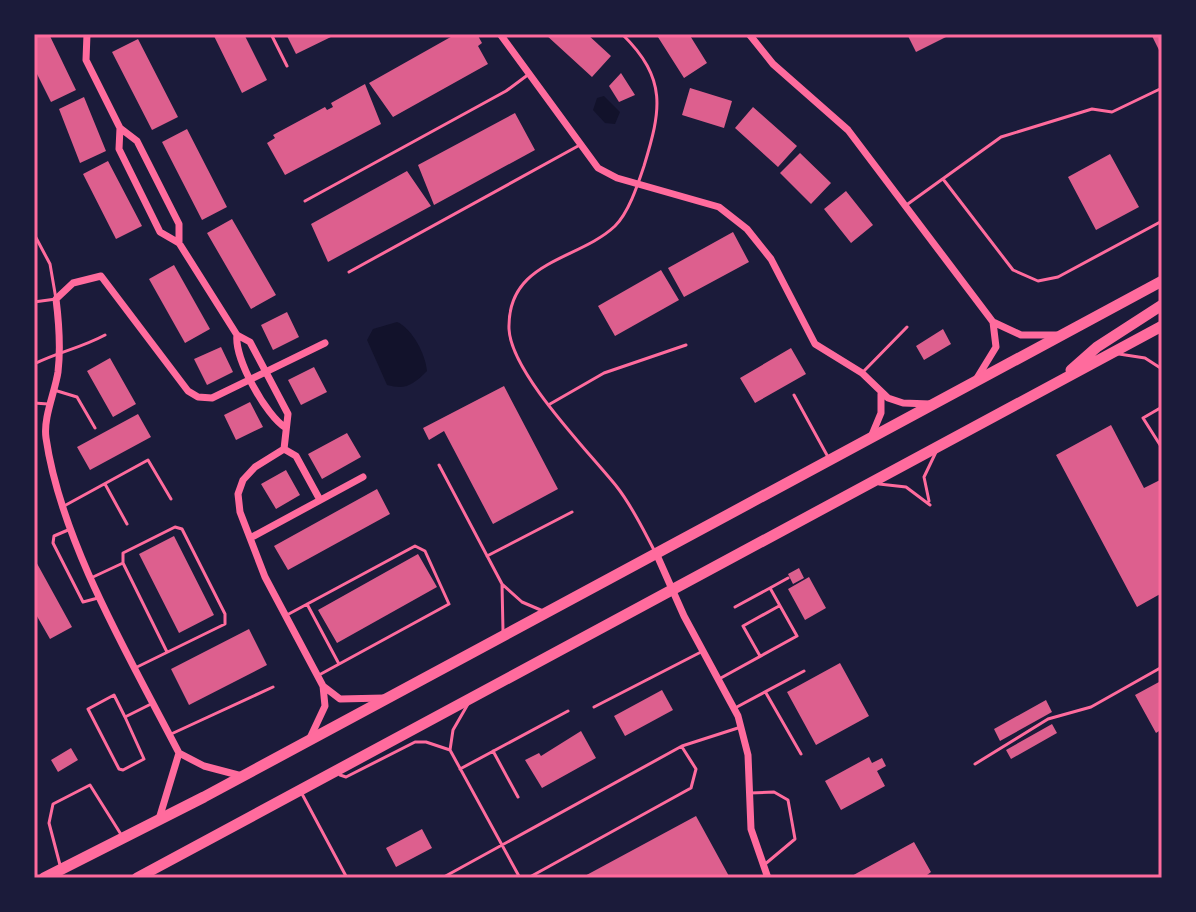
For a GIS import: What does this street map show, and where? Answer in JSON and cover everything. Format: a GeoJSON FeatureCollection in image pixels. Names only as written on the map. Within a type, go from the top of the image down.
{"type":"FeatureCollection","features":[{"type":"Feature","properties":{"kind":"main road"},"geometry":{"type":"LineString","coordinates":[[44,878],[389,698],[1162,281]]}},
{"type":"Feature","properties":{"kind":"main road"},"geometry":{"type":"LineString","coordinates":[[1063,380],[1097,347],[1162,305]]}},
{"type":"Feature","properties":{"kind":"main road"},"geometry":{"type":"LineString","coordinates":[[137,878],[1162,326]]}},
{"type":"Feature","properties":{"kind":"street"},"geometry":{"type":"LineString","coordinates":[[87,34],[86,60],[120,128],[137,141],[179,224],[179,243]]}},
{"type":"Feature","properties":{"kind":"street"},"geometry":{"type":"LineString","coordinates":[[500,34],[578,146],[598,168],[639,184],[719,207],[747,229],[785,279],[815,344],[862,373],[881,394],[903,403],[934,404]]}},
{"type":"Feature","properties":{"kind":"street"},"geometry":{"type":"LineString","coordinates":[[749,34],[773,64],[848,130],[993,322],[996,335],[993,354],[972,383]]}},
{"type":"Feature","properties":{"kind":"street"},"geometry":{"type":"LineString","coordinates":[[120,128],[119,149],[160,232],[179,243],[237,335],[250,342],[267,371],[288,414],[284,449]]}},
{"type":"Feature","properties":{"kind":"street"},"geometry":{"type":"LineString","coordinates":[[242,776],[204,766],[179,753],[135,668],[71,529],[46,435],[59,352],[56,299],[73,283],[101,276],[188,391],[198,397],[212,398],[325,343]]}},
{"type":"Feature","properties":{"kind":"street"},"geometry":{"type":"LineString","coordinates":[[993,322],[1021,335],[1062,335]]}},
{"type":"Feature","properties":{"kind":"street"},"geometry":{"type":"LineString","coordinates":[[237,335],[235,348],[272,420],[286,428]]}},
{"type":"Feature","properties":{"kind":"street"},"geometry":{"type":"LineString","coordinates":[[870,439],[881,413],[881,394]]}},
{"type":"Feature","properties":{"kind":"street"},"geometry":{"type":"LineString","coordinates":[[284,449],[296,456],[320,500]]}},
{"type":"Feature","properties":{"kind":"street"},"geometry":{"type":"LineString","coordinates":[[284,449],[255,467],[243,480],[238,494],[240,512],[265,577],[323,686],[325,706],[310,739]]}},
{"type":"Feature","properties":{"kind":"street"},"geometry":{"type":"LineString","coordinates":[[252,537],[363,477]]}},
{"type":"Feature","properties":{"kind":"street"},"geometry":{"type":"LineString","coordinates":[[656,553],[742,726],[748,755],[751,829],[768,878]]}},
{"type":"Feature","properties":{"kind":"street"},"geometry":{"type":"LineString","coordinates":[[323,686],[340,699],[389,698]]}},
{"type":"Feature","properties":{"kind":"street"},"geometry":{"type":"LineString","coordinates":[[159,819],[179,753]]}},
{"type":"Feature","properties":{"kind":"lane"},"geometry":{"type":"LineString","coordinates":[[271,34],[287,66]]}},
{"type":"Feature","properties":{"kind":"lane"},"geometry":{"type":"LineString","coordinates":[[622,34],[655,79],[659,101],[656,134],[639,184],[617,225],[540,269],[517,295],[509,322],[512,347],[520,364],[618,489],[656,553]]}},
{"type":"Feature","properties":{"kind":"lane"},"geometry":{"type":"LineString","coordinates":[[305,201],[506,91],[529,74]]}},
{"type":"Feature","properties":{"kind":"lane"},"geometry":{"type":"LineString","coordinates":[[905,206],[1001,137],[1092,109],[1112,112],[1162,88]]}},
{"type":"Feature","properties":{"kind":"lane"},"geometry":{"type":"LineString","coordinates":[[349,272],[578,146]]}},
{"type":"Feature","properties":{"kind":"lane"},"geometry":{"type":"LineString","coordinates":[[943,179],[1013,270],[1038,281],[1058,277],[1162,221]]}},
{"type":"Feature","properties":{"kind":"lane"},"geometry":{"type":"LineString","coordinates":[[34,302],[56,299],[50,264],[35,232]]}},
{"type":"Feature","properties":{"kind":"lane"},"geometry":{"type":"LineString","coordinates":[[862,373],[907,327]]}},
{"type":"Feature","properties":{"kind":"lane"},"geometry":{"type":"LineString","coordinates":[[34,364],[59,352],[78,350],[105,335]]}},
{"type":"Feature","properties":{"kind":"lane"},"geometry":{"type":"LineString","coordinates":[[550,404],[604,373],[686,345]]}},
{"type":"Feature","properties":{"kind":"lane"},"geometry":{"type":"LineString","coordinates":[[1162,350],[1162,361]]}},
{"type":"Feature","properties":{"kind":"lane"},"geometry":{"type":"LineString","coordinates":[[1108,355],[1138,356],[1162,369]]}},
{"type":"Feature","properties":{"kind":"lane"},"geometry":{"type":"LineString","coordinates":[[54,390],[77,397],[95,428]]}},
{"type":"Feature","properties":{"kind":"lane"},"geometry":{"type":"LineString","coordinates":[[794,395],[830,460]]}},
{"type":"Feature","properties":{"kind":"lane"},"geometry":{"type":"LineString","coordinates":[[34,403],[52,404]]}},
{"type":"Feature","properties":{"kind":"lane"},"geometry":{"type":"LineString","coordinates":[[1162,407],[1143,418],[1162,448]]}},
{"type":"Feature","properties":{"kind":"lane"},"geometry":{"type":"LineString","coordinates":[[868,485],[896,484],[915,491],[930,505],[924,477],[939,447]]}},
{"type":"Feature","properties":{"kind":"lane"},"geometry":{"type":"LineString","coordinates":[[64,506],[148,460],[171,499]]}},
{"type":"Feature","properties":{"kind":"lane"},"geometry":{"type":"LineString","coordinates":[[439,465],[502,584],[522,602],[546,613]]}},
{"type":"Feature","properties":{"kind":"lane"},"geometry":{"type":"LineString","coordinates":[[105,484],[127,524]]}},
{"type":"Feature","properties":{"kind":"lane"},"geometry":{"type":"LineString","coordinates":[[487,556],[572,512]]}},
{"type":"Feature","properties":{"kind":"lane"},"geometry":{"type":"LineString","coordinates":[[135,668],[225,624],[225,614],[182,529],[175,527],[123,553],[123,563],[167,652]]}},
{"type":"Feature","properties":{"kind":"lane"},"geometry":{"type":"LineString","coordinates":[[71,529],[54,536],[53,543],[83,602],[101,597]]}},
{"type":"Feature","properties":{"kind":"lane"},"geometry":{"type":"LineString","coordinates":[[285,616],[415,546],[425,551],[449,604],[318,676]]}},
{"type":"Feature","properties":{"kind":"lane"},"geometry":{"type":"LineString","coordinates":[[93,577],[123,563]]}},
{"type":"Feature","properties":{"kind":"lane"},"geometry":{"type":"LineString","coordinates":[[735,607],[788,578]]}},
{"type":"Feature","properties":{"kind":"lane"},"geometry":{"type":"LineString","coordinates":[[502,584],[505,609],[503,636]]}},
{"type":"Feature","properties":{"kind":"lane"},"geometry":{"type":"LineString","coordinates":[[719,679],[797,636],[770,588]]}},
{"type":"Feature","properties":{"kind":"lane"},"geometry":{"type":"LineString","coordinates":[[307,604],[339,664]]}},
{"type":"Feature","properties":{"kind":"lane"},"geometry":{"type":"LineString","coordinates":[[760,656],[743,626],[780,606]]}},
{"type":"Feature","properties":{"kind":"lane"},"geometry":{"type":"LineString","coordinates":[[594,707],[704,650]]}},
{"type":"Feature","properties":{"kind":"lane"},"geometry":{"type":"LineString","coordinates":[[975,764],[1048,719],[1091,707],[1162,667]]}},
{"type":"Feature","properties":{"kind":"lane"},"geometry":{"type":"LineString","coordinates":[[735,708],[804,671]]}},
{"type":"Feature","properties":{"kind":"lane"},"geometry":{"type":"LineString","coordinates":[[169,735],[273,687]]}},
{"type":"Feature","properties":{"kind":"lane"},"geometry":{"type":"LineString","coordinates":[[766,693],[801,754]]}},
{"type":"Feature","properties":{"kind":"lane"},"geometry":{"type":"LineString","coordinates":[[114,695],[125,717],[144,759],[123,770],[119,769],[88,709],[114,695]]}},
{"type":"Feature","properties":{"kind":"lane"},"geometry":{"type":"LineString","coordinates":[[473,698],[453,730],[450,750],[520,878]]}},
{"type":"Feature","properties":{"kind":"lane"},"geometry":{"type":"LineString","coordinates":[[125,717],[153,703]]}},
{"type":"Feature","properties":{"kind":"lane"},"geometry":{"type":"LineString","coordinates":[[460,769],[568,711]]}},
{"type":"Feature","properties":{"kind":"lane"},"geometry":{"type":"LineString","coordinates":[[442,878],[682,746],[742,726]]}},
{"type":"Feature","properties":{"kind":"lane"},"geometry":{"type":"LineString","coordinates":[[334,773],[346,777],[415,742],[426,742],[450,750]]}},
{"type":"Feature","properties":{"kind":"lane"},"geometry":{"type":"LineString","coordinates":[[528,878],[691,788],[696,769],[682,746]]}},
{"type":"Feature","properties":{"kind":"lane"},"geometry":{"type":"LineString","coordinates":[[493,751],[518,797]]}},
{"type":"Feature","properties":{"kind":"lane"},"geometry":{"type":"LineString","coordinates":[[61,869],[49,823],[53,804],[90,785],[122,837]]}},
{"type":"Feature","properties":{"kind":"lane"},"geometry":{"type":"LineString","coordinates":[[299,789],[347,878]]}},
{"type":"Feature","properties":{"kind":"lane"},"geometry":{"type":"LineString","coordinates":[[750,793],[774,792],[788,800],[795,839],[762,867]]}},
{"type":"Feature","properties":{"kind":"lane"},"geometry":{"type":"LineString","coordinates":[[1160,878],[1162,863]]}},
{"type":"Feature","properties":{"kind":"shaded area"},"geometry":{"type":"Polygon","coordinates":[[[604,96],[620,112],[615,124],[605,123],[593,110],[597,98],[604,96]]]}},
{"type":"Feature","properties":{"kind":"shaded area"},"geometry":{"type":"Polygon","coordinates":[[[397,322],[408,330],[417,343],[427,371],[413,383],[399,387],[387,385],[367,340],[373,329],[397,322]]]}},
{"type":"Feature","properties":{"kind":"building"},"geometry":{"type":"Polygon","coordinates":[[[34,34],[49,34],[76,90],[51,102],[34,68],[34,34]]]}},
{"type":"Feature","properties":{"kind":"building"},"geometry":{"type":"Polygon","coordinates":[[[213,34],[244,34],[267,80],[242,93],[213,34]]]}},
{"type":"Feature","properties":{"kind":"building"},"geometry":{"type":"Polygon","coordinates":[[[286,34],[337,34],[296,54],[286,34]]]}},
{"type":"Feature","properties":{"kind":"building"},"geometry":{"type":"Polygon","coordinates":[[[456,34],[477,34],[482,43],[478,46],[488,64],[393,117],[369,83],[456,34]]]}},
{"type":"Feature","properties":{"kind":"building"},"geometry":{"type":"Polygon","coordinates":[[[545,34],[587,34],[611,56],[592,77],[545,34]]]}},
{"type":"Feature","properties":{"kind":"building"},"geometry":{"type":"Polygon","coordinates":[[[656,34],[689,34],[707,63],[684,78],[656,34]]]}},
{"type":"Feature","properties":{"kind":"building"},"geometry":{"type":"Polygon","coordinates":[[[907,34],[947,34],[948,36],[916,52],[907,34]]]}},
{"type":"Feature","properties":{"kind":"building"},"geometry":{"type":"Polygon","coordinates":[[[1151,34],[1162,34],[1162,56],[1151,34]]]}},
{"type":"Feature","properties":{"kind":"building"},"geometry":{"type":"Polygon","coordinates":[[[138,39],[178,117],[152,130],[112,52],[138,39]]]}},
{"type":"Feature","properties":{"kind":"building"},"geometry":{"type":"Polygon","coordinates":[[[621,73],[635,95],[619,102],[609,86],[621,73]]]}},
{"type":"Feature","properties":{"kind":"building"},"geometry":{"type":"Polygon","coordinates":[[[365,84],[381,124],[285,175],[267,143],[275,138],[273,135],[325,107],[327,110],[333,107],[331,103],[365,84]]]}},
{"type":"Feature","properties":{"kind":"building"},"geometry":{"type":"Polygon","coordinates":[[[690,88],[732,101],[724,128],[682,115],[690,88]]]}},
{"type":"Feature","properties":{"kind":"building"},"geometry":{"type":"Polygon","coordinates":[[[84,97],[106,151],[80,163],[59,109],[84,97]]]}},
{"type":"Feature","properties":{"kind":"building"},"geometry":{"type":"Polygon","coordinates":[[[753,107],[797,146],[778,167],[735,128],[753,107]]]}},
{"type":"Feature","properties":{"kind":"building"},"geometry":{"type":"Polygon","coordinates":[[[515,113],[535,150],[434,205],[418,165],[515,113]]]}},
{"type":"Feature","properties":{"kind":"building"},"geometry":{"type":"Polygon","coordinates":[[[187,129],[227,207],[202,220],[162,142],[187,129]]]}},
{"type":"Feature","properties":{"kind":"building"},"geometry":{"type":"Polygon","coordinates":[[[800,153],[831,183],[811,204],[780,173],[800,153]]]}},
{"type":"Feature","properties":{"kind":"building"},"geometry":{"type":"Polygon","coordinates":[[[1110,154],[1139,207],[1096,230],[1068,177],[1110,154]]]}},
{"type":"Feature","properties":{"kind":"building"},"geometry":{"type":"Polygon","coordinates":[[[108,161],[142,226],[116,239],[83,174],[108,161]]]}},
{"type":"Feature","properties":{"kind":"building"},"geometry":{"type":"Polygon","coordinates":[[[407,171],[431,206],[328,262],[311,224],[407,171]]]}},
{"type":"Feature","properties":{"kind":"building"},"geometry":{"type":"Polygon","coordinates":[[[846,191],[873,225],[851,243],[824,209],[846,191]]]}},
{"type":"Feature","properties":{"kind":"building"},"geometry":{"type":"Polygon","coordinates":[[[232,219],[276,295],[251,309],[207,233],[232,219]]]}},
{"type":"Feature","properties":{"kind":"building"},"geometry":{"type":"Polygon","coordinates":[[[733,232],[749,262],[684,297],[668,268],[733,232]]]}},
{"type":"Feature","properties":{"kind":"building"},"geometry":{"type":"Polygon","coordinates":[[[174,265],[210,329],[185,343],[149,279],[174,265]]]}},
{"type":"Feature","properties":{"kind":"building"},"geometry":{"type":"Polygon","coordinates":[[[661,270],[679,300],[615,336],[598,306],[661,270]]]}},
{"type":"Feature","properties":{"kind":"building"},"geometry":{"type":"Polygon","coordinates":[[[287,312],[299,337],[273,350],[261,325],[287,312]]]}},
{"type":"Feature","properties":{"kind":"building"},"geometry":{"type":"Polygon","coordinates":[[[943,329],[951,344],[924,360],[916,346],[943,329]]]}},
{"type":"Feature","properties":{"kind":"building"},"geometry":{"type":"Polygon","coordinates":[[[221,347],[233,372],[207,385],[194,359],[221,347]]]}},
{"type":"Feature","properties":{"kind":"building"},"geometry":{"type":"Polygon","coordinates":[[[791,348],[806,374],[755,403],[740,378],[791,348]]]}},
{"type":"Feature","properties":{"kind":"building"},"geometry":{"type":"Polygon","coordinates":[[[110,358],[136,404],[113,417],[87,371],[110,358]]]}},
{"type":"Feature","properties":{"kind":"building"},"geometry":{"type":"Polygon","coordinates":[[[314,367],[327,392],[301,405],[288,380],[314,367]]]}},
{"type":"Feature","properties":{"kind":"building"},"geometry":{"type":"Polygon","coordinates":[[[504,386],[558,489],[493,524],[444,431],[429,440],[423,428],[504,386]]]}},
{"type":"Feature","properties":{"kind":"building"},"geometry":{"type":"Polygon","coordinates":[[[250,402],[263,427],[236,440],[224,415],[250,402]]]}},
{"type":"Feature","properties":{"kind":"building"},"geometry":{"type":"Polygon","coordinates":[[[138,414],[151,437],[90,470],[77,447],[138,414]]]}},
{"type":"Feature","properties":{"kind":"building"},"geometry":{"type":"Polygon","coordinates":[[[1111,425],[1144,488],[1162,479],[1162,593],[1137,607],[1056,455],[1111,425]]]}},
{"type":"Feature","properties":{"kind":"building"},"geometry":{"type":"Polygon","coordinates":[[[347,433],[361,457],[322,479],[308,454],[347,433]]]}},
{"type":"Feature","properties":{"kind":"building"},"geometry":{"type":"Polygon","coordinates":[[[286,470],[300,495],[276,509],[261,484],[286,470]]]}},
{"type":"Feature","properties":{"kind":"building"},"geometry":{"type":"Polygon","coordinates":[[[377,489],[390,514],[288,570],[274,546],[377,489]]]}},
{"type":"Feature","properties":{"kind":"building"},"geometry":{"type":"Polygon","coordinates":[[[174,536],[214,615],[179,633],[139,554],[174,536]]]}},
{"type":"Feature","properties":{"kind":"building"},"geometry":{"type":"Polygon","coordinates":[[[418,554],[437,587],[337,643],[318,610],[418,554]]]}},
{"type":"Feature","properties":{"kind":"building"},"geometry":{"type":"Polygon","coordinates":[[[34,558],[72,627],[50,639],[34,611],[34,558]]]}},
{"type":"Feature","properties":{"kind":"building"},"geometry":{"type":"Polygon","coordinates":[[[799,568],[804,578],[793,584],[788,574],[799,568]]]}},
{"type":"Feature","properties":{"kind":"building"},"geometry":{"type":"Polygon","coordinates":[[[809,577],[826,608],[805,620],[788,589],[809,577]]]}},
{"type":"Feature","properties":{"kind":"building"},"geometry":{"type":"Polygon","coordinates":[[[249,629],[267,665],[189,705],[171,669],[249,629]]]}},
{"type":"Feature","properties":{"kind":"building"},"geometry":{"type":"Polygon","coordinates":[[[840,663],[869,716],[816,745],[787,692],[840,663]]]}},
{"type":"Feature","properties":{"kind":"building"},"geometry":{"type":"Polygon","coordinates":[[[1159,682],[1162,729],[1156,733],[1135,695],[1159,682]]]}},
{"type":"Feature","properties":{"kind":"building"},"geometry":{"type":"Polygon","coordinates":[[[662,690],[673,710],[625,736],[614,716],[662,690]]]}},
{"type":"Feature","properties":{"kind":"building"},"geometry":{"type":"Polygon","coordinates":[[[1046,700],[1052,712],[1000,741],[994,729],[1046,700]]]}},
{"type":"Feature","properties":{"kind":"building"},"geometry":{"type":"Polygon","coordinates":[[[1052,724],[1057,733],[1011,759],[1006,750],[1052,724]]]}},
{"type":"Feature","properties":{"kind":"building"},"geometry":{"type":"Polygon","coordinates":[[[581,731],[596,758],[542,788],[525,760],[539,753],[541,756],[581,731]]]}},
{"type":"Feature","properties":{"kind":"building"},"geometry":{"type":"Polygon","coordinates":[[[71,748],[78,760],[58,772],[51,760],[71,748]]]}},
{"type":"Feature","properties":{"kind":"building"},"geometry":{"type":"Polygon","coordinates":[[[869,757],[872,763],[882,758],[886,766],[877,771],[885,786],[841,810],[825,781],[869,757]]]}},
{"type":"Feature","properties":{"kind":"building"},"geometry":{"type":"Polygon","coordinates":[[[696,816],[730,878],[581,878],[696,816]]]}},
{"type":"Feature","properties":{"kind":"building"},"geometry":{"type":"Polygon","coordinates":[[[422,829],[432,848],[396,867],[386,848],[422,829]]]}},
{"type":"Feature","properties":{"kind":"building"},"geometry":{"type":"Polygon","coordinates":[[[914,842],[931,872],[927,875],[929,878],[848,878],[914,842]]]}}]}
